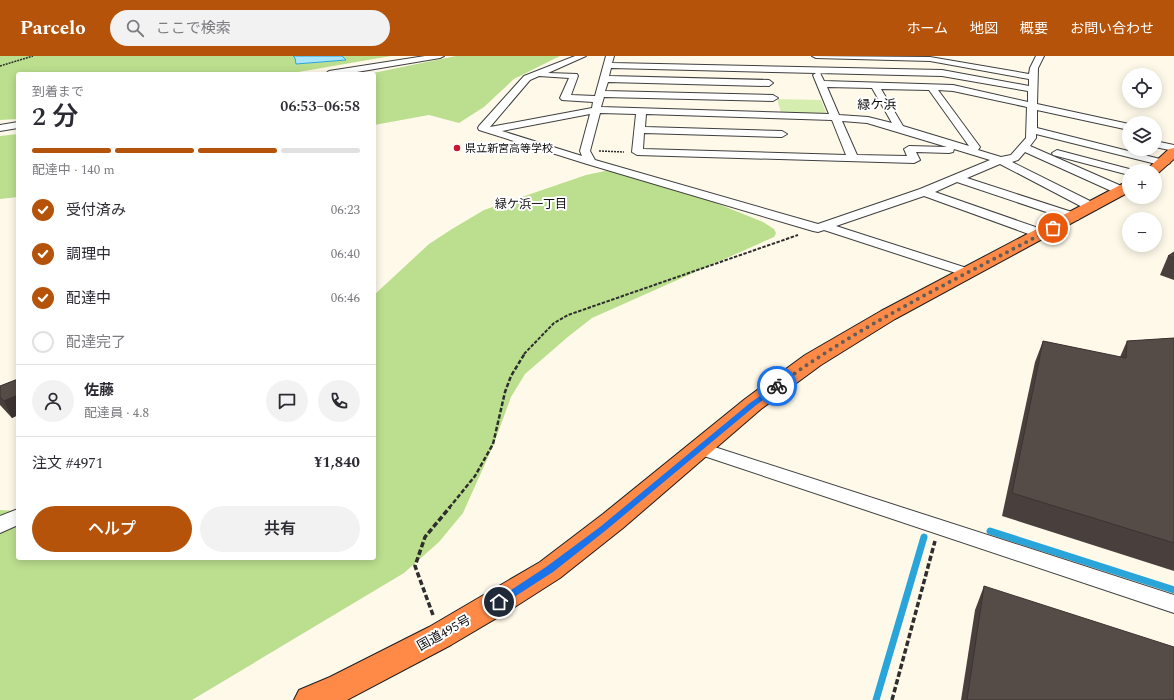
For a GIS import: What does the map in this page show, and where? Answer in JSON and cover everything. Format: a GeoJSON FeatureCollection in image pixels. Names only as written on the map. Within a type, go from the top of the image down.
{"type":"FeatureCollection","features":[{"type":"Feature","properties":{"kind":"highway"},"geometry":{"type":"LineString","coordinates":[[1160,164],[1169,157]]}},
{"type":"Feature","properties":{"kind":"highway","name":"国道495号"},"geometry":{"type":"LineString","coordinates":[[311,700],[342,687],[440,636],[499,602],[550,570],[613,521],[753,404],[813,360],[888,315],[1083,212],[1122,186]]}},
{"type":"Feature","properties":{"kind":"street"},"geometry":{"type":"LineString","coordinates":[[341,72],[440,56]]}},
{"type":"Feature","properties":{"kind":"street"},"geometry":{"type":"LineString","coordinates":[[582,56],[527,78],[483,128],[591,162],[820,227],[968,273]]}},
{"type":"Feature","properties":{"kind":"street"},"geometry":{"type":"LineString","coordinates":[[760,56],[765,68],[785,145]]}},
{"type":"Feature","properties":{"kind":"street"},"geometry":{"type":"LineString","coordinates":[[816,56],[931,60],[1033,90],[1122,134]]}},
{"type":"Feature","properties":{"kind":"street"},"geometry":{"type":"LineString","coordinates":[[953,56],[1033,90],[1122,124]]}},
{"type":"Feature","properties":{"kind":"street"},"geometry":{"type":"LineString","coordinates":[[820,227],[924,192],[1000,160],[1014,158],[1031,138],[1033,90],[1040,56]]}},
{"type":"Feature","properties":{"kind":"street"},"geometry":{"type":"LineString","coordinates":[[591,162],[585,151],[609,60],[814,69],[948,80],[1033,90]]}},
{"type":"Feature","properties":{"kind":"street"},"geometry":{"type":"LineString","coordinates":[[931,60],[948,80]]}},
{"type":"Feature","properties":{"kind":"street"},"geometry":{"type":"LineString","coordinates":[[814,69],[852,158]]}},
{"type":"Feature","properties":{"kind":"street"},"geometry":{"type":"LineString","coordinates":[[536,75],[574,76],[565,98],[598,101],[773,98]]}},
{"type":"Feature","properties":{"kind":"street"},"geometry":{"type":"LineString","coordinates":[[604,79],[769,83]]}},
{"type":"Feature","properties":{"kind":"street"},"geometry":{"type":"LineString","coordinates":[[821,84],[931,87],[948,80],[1033,90]]}},
{"type":"Feature","properties":{"kind":"street"},"geometry":{"type":"LineString","coordinates":[[875,86],[897,123],[898,128]]}},
{"type":"Feature","properties":{"kind":"street"},"geometry":{"type":"LineString","coordinates":[[638,130],[785,145],[852,158],[914,160],[909,149],[971,150],[975,147],[931,87]]}},
{"type":"Feature","properties":{"kind":"street"},"geometry":{"type":"LineString","coordinates":[[489,130],[598,101],[640,111],[834,117],[868,120],[1000,160],[1083,212]]}},
{"type":"Feature","properties":{"kind":"street"},"geometry":{"type":"LineString","coordinates":[[640,111],[637,152],[785,145]]}},
{"type":"Feature","properties":{"kind":"street"},"geometry":{"type":"LineString","coordinates":[[0,128],[16,125]]}},
{"type":"Feature","properties":{"kind":"street"},"geometry":{"type":"LineString","coordinates":[[1032,130],[1169,157]]}},
{"type":"Feature","properties":{"kind":"street"},"geometry":{"type":"LineString","coordinates":[[1162,139],[1174,138]]}},
{"type":"Feature","properties":{"kind":"street"},"geometry":{"type":"LineString","coordinates":[[1162,141],[1174,148]]}},
{"type":"Feature","properties":{"kind":"street"},"geometry":{"type":"LineString","coordinates":[[1025,146],[1122,181]]}},
{"type":"Feature","properties":{"kind":"street"},"geometry":{"type":"LineString","coordinates":[[1025,146],[1122,181]]}},
{"type":"Feature","properties":{"kind":"street"},"geometry":{"type":"LineString","coordinates":[[955,178],[1083,212]]}},
{"type":"Feature","properties":{"kind":"street"},"geometry":{"type":"LineString","coordinates":[[924,192],[1042,234]]}},
{"type":"Feature","properties":{"kind":"street"},"geometry":{"type":"LineString","coordinates":[[699,448],[1174,604]]}},
{"type":"Feature","properties":{"kind":"street"},"geometry":{"type":"LineString","coordinates":[[0,525],[16,517]]}},
{"type":"Feature","properties":{"kind":"path"},"geometry":{"type":"LineString","coordinates":[[0,66],[33,56]]}},
{"type":"Feature","properties":{"kind":"path"},"geometry":{"type":"LineString","coordinates":[[585,151],[637,152]]}},
{"type":"Feature","properties":{"kind":"path"},"geometry":{"type":"LineString","coordinates":[[440,636],[415,566],[425,537],[475,476],[493,444],[505,392],[511,376],[524,354],[554,323],[568,315],[682,277],[820,227]]}},
{"type":"Feature","properties":{"kind":"path"},"geometry":{"type":"LineString","coordinates":[[892,700],[939,527]]}},
{"type":"Feature","properties":{"kind":"green space"},"geometry":{"type":"Polygon","coordinates":[[[0,56],[293,56],[295,57],[296,64],[346,60],[342,56],[391,56],[299,72],[16,72],[16,119],[0,120],[0,56]]]}},
{"type":"Feature","properties":{"kind":"green space"},"geometry":{"type":"Polygon","coordinates":[[[456,56],[560,56],[514,79],[484,107],[459,123],[429,115],[376,125],[376,72],[456,56]]]}},
{"type":"Feature","properties":{"kind":"green space"},"geometry":{"type":"Polygon","coordinates":[[[777,99],[821,100],[827,115],[781,113],[777,99]]]}},
{"type":"Feature","properties":{"kind":"green space"},"geometry":{"type":"Polygon","coordinates":[[[16,134],[16,197],[0,199],[0,136],[16,134]]]}},
{"type":"Feature","properties":{"kind":"green space"},"geometry":{"type":"Polygon","coordinates":[[[605,171],[626,172],[659,180],[763,222],[774,229],[776,233],[774,237],[592,318],[525,374],[511,397],[493,446],[463,513],[439,542],[404,573],[192,700],[0,700],[0,510],[16,511],[16,560],[376,560],[376,293],[429,244],[484,210],[586,175],[605,171]]]}},
{"type":"Feature","properties":{"kind":"water"},"geometry":{"type":"Polygon","coordinates":[[[293,56],[342,56],[346,60],[296,64],[293,56]]]}},
{"type":"Feature","properties":{"kind":"building"},"geometry":{"type":"Polygon","coordinates":[[[1174,252],[1174,258],[1168,256],[1174,252]]]}},
{"type":"Feature","properties":{"kind":"building"},"geometry":{"type":"Polygon","coordinates":[[[1174,338],[1174,543],[1012,493],[1043,341],[1126,358],[1127,341],[1174,338]]]}},
{"type":"Feature","properties":{"kind":"building"},"geometry":{"type":"Polygon","coordinates":[[[16,380],[16,396],[4,401],[0,397],[0,386],[16,380]]]}},
{"type":"Feature","properties":{"kind":"building"},"geometry":{"type":"Polygon","coordinates":[[[984,586],[1174,647],[1174,700],[967,700],[984,586]]]}},
{"type":"Feature","properties":{"kind":"waterway"},"geometry":{"type":"LineString","coordinates":[[990,531],[1174,590]]}},
{"type":"Feature","properties":{"kind":"waterway"},"geometry":{"type":"LineString","coordinates":[[876,700],[924,537]]}},
{"type":"Feature","properties":{"kind":"way so far"},"geometry":{"type":"LineString","coordinates":[[777,386],[813,360],[888,315],[1053,228]]}},
{"type":"Feature","properties":{"kind":"place","name":"県立新宮高等学校"},"geometry":{"type":"Point","coordinates":[457,148]}},
{"type":"Feature","properties":{"kind":"district","name":"緑ケ浜"},"geometry":{"type":"Point","coordinates":[877,105]}},
{"type":"Feature","properties":{"kind":"district","name":"緑ケ浜一丁目"},"geometry":{"type":"Point","coordinates":[531,204]}},
{"type":"Feature","properties":{"kind":"route"},"geometry":{"type":"LineString","coordinates":[[499,602],[550,570],[624,512],[699,448],[777,386]]}}]}
